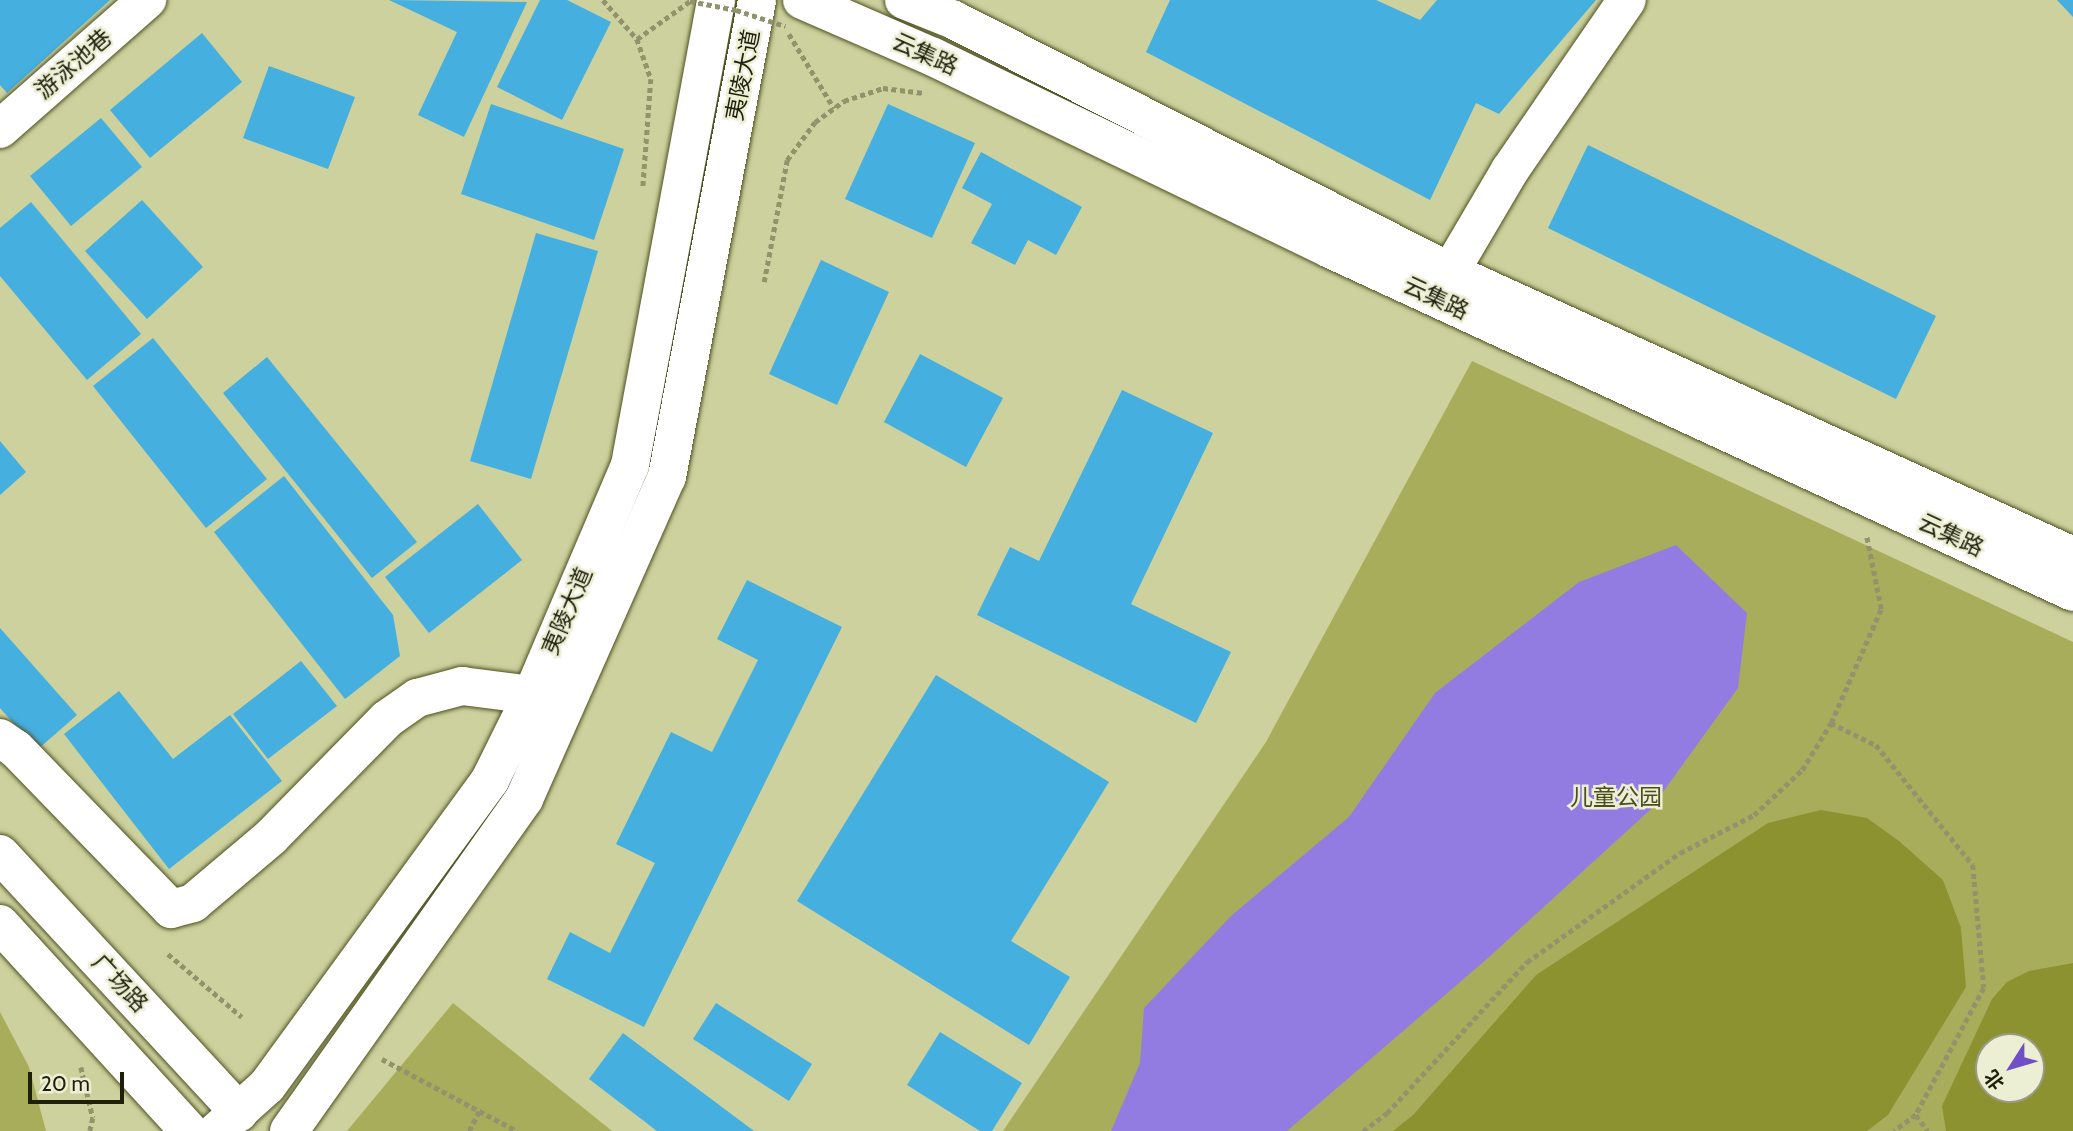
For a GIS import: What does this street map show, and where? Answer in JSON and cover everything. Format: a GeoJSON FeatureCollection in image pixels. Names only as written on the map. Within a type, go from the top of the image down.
{"type":"FeatureCollection","features":[{"type":"Feature","properties":{"kind":"main road","name":"游泳池巷"},"geometry":{"type":"LineString","coordinates":[[2,124],[147,0]]}},
{"type":"Feature","properties":{"kind":"main road","name":"夷陵大道"},"geometry":{"type":"LineString","coordinates":[[228,1122],[267,1086],[490,780],[532,695],[629,465],[716,0]]}},
{"type":"Feature","properties":{"kind":"main road","name":"云集路"},"geometry":{"type":"LineString","coordinates":[[904,0],[954,20],[1450,272],[2073,556]]}},
{"type":"Feature","properties":{"kind":"main road"},"geometry":{"type":"LineString","coordinates":[[1450,272],[1510,170],[1628,0]]}},
{"type":"Feature","properties":{"kind":"main road","name":"夷陵大道"},"geometry":{"type":"LineString","coordinates":[[289,1131],[524,799],[667,477],[782,10]]}},
{"type":"Feature","properties":{"kind":"main road","name":"云集路"},"geometry":{"type":"LineString","coordinates":[[782,10],[933,57],[1330,249],[2073,592]]}},
{"type":"Feature","properties":{"kind":"main road"},"geometry":{"type":"LineString","coordinates":[[0,738],[16,749],[171,909],[194,903],[262,846],[387,719],[417,698],[462,686],[532,695]]}},
{"type":"Feature","properties":{"kind":"main road","name":"广场路"},"geometry":{"type":"LineString","coordinates":[[0,854],[228,1122]]}},
{"type":"Feature","properties":{"kind":"main road"},"geometry":{"type":"LineString","coordinates":[[0,923],[189,1131]]}},
{"type":"Feature","properties":{"kind":"path"},"geometry":{"type":"LineString","coordinates":[[603,0],[637,40],[650,79],[642,192]]}},
{"type":"Feature","properties":{"kind":"path"},"geometry":{"type":"LineString","coordinates":[[637,40],[690,1],[736,10],[782,10],[834,108]]}},
{"type":"Feature","properties":{"kind":"path"},"geometry":{"type":"LineString","coordinates":[[764,282],[787,160],[815,122],[834,108],[883,88],[935,99]]}},
{"type":"Feature","properties":{"kind":"path"},"geometry":{"type":"LineString","coordinates":[[1363,1131],[1387,1113],[1527,962],[1680,853],[1754,814],[1802,770],[1831,723],[1881,609],[1858,492]]}},
{"type":"Feature","properties":{"kind":"path"},"geometry":{"type":"LineString","coordinates":[[1831,723],[1876,745],[1973,865],[1984,988],[1916,1115],[1894,1131]]}},
{"type":"Feature","properties":{"kind":"path"},"geometry":{"type":"LineString","coordinates":[[169,954],[242,1017]]}},
{"type":"Feature","properties":{"kind":"path"},"geometry":{"type":"LineString","coordinates":[[352,1044],[517,1131]]}},
{"type":"Feature","properties":{"kind":"path"},"geometry":{"type":"LineString","coordinates":[[469,1131],[479,1111]]}},
{"type":"Feature","properties":{"kind":"path"},"geometry":{"type":"LineString","coordinates":[[1916,1115],[1928,1131]]}},
{"type":"Feature","properties":{"kind":"green space","name":"儿童公园"},"geometry":{"type":"Polygon","coordinates":[[[1472,361],[2073,642],[2073,1131],[1003,1131],[1266,742],[1472,361]]]}},
{"type":"Feature","properties":{"kind":"green space"},"geometry":{"type":"Polygon","coordinates":[[[453,1003],[612,1131],[347,1131],[453,1003]]]}},
{"type":"Feature","properties":{"kind":"green space"},"geometry":{"type":"Polygon","coordinates":[[[0,1012],[29,1067],[46,1131],[0,1131],[0,1012]]]}},
{"type":"Feature","properties":{"kind":"shaded area"},"geometry":{"type":"Polygon","coordinates":[[[1676,545],[1747,613],[1738,688],[1650,810],[1488,958],[1287,1131],[1111,1131],[1140,1063],[1144,1008],[1231,916],[1349,817],[1435,693],[1579,582],[1676,545]]]}},
{"type":"Feature","properties":{"kind":"shaded area"},"geometry":{"type":"Polygon","coordinates":[[[1821,810],[1867,818],[1899,841],[1943,880],[1961,928],[1966,987],[1888,1115],[1867,1131],[1393,1131],[1413,1115],[1536,975],[1768,823],[1821,810]]]}},
{"type":"Feature","properties":{"kind":"shaded area"},"geometry":{"type":"Polygon","coordinates":[[[2073,963],[2073,1131],[1946,1131],[1942,1106],[1975,1035],[1975,1103],[2045,1103],[2045,1033],[1976,1033],[1992,999],[2007,982],[2029,971],[2073,963]]]}},
{"type":"Feature","properties":{"kind":"building"},"geometry":{"type":"Polygon","coordinates":[[[0,0],[110,0],[7,93],[0,85],[0,0]]]}},
{"type":"Feature","properties":{"kind":"building"},"geometry":{"type":"Polygon","coordinates":[[[389,0],[527,2],[464,137],[418,115],[457,32],[389,0]]]}},
{"type":"Feature","properties":{"kind":"building"},"geometry":{"type":"Polygon","coordinates":[[[540,0],[567,0],[611,22],[562,120],[497,87],[540,0]]]}},
{"type":"Feature","properties":{"kind":"building"},"geometry":{"type":"Polygon","coordinates":[[[1170,0],[1376,0],[1420,20],[1437,0],[1596,0],[1499,114],[1476,103],[1430,200],[1146,52],[1170,0]]]}},
{"type":"Feature","properties":{"kind":"building"},"geometry":{"type":"Polygon","coordinates":[[[2057,0],[2073,0],[2073,17],[2057,0]]]}},
{"type":"Feature","properties":{"kind":"building"},"geometry":{"type":"Polygon","coordinates":[[[202,33],[242,82],[150,158],[110,110],[202,33]]]}},
{"type":"Feature","properties":{"kind":"building"},"geometry":{"type":"Polygon","coordinates":[[[269,66],[355,97],[328,169],[243,138],[269,66]]]}},
{"type":"Feature","properties":{"kind":"building"},"geometry":{"type":"Polygon","coordinates":[[[491,104],[624,149],[594,240],[461,194],[491,104]]]}},
{"type":"Feature","properties":{"kind":"building"},"geometry":{"type":"Polygon","coordinates":[[[888,104],[975,143],[932,238],[845,199],[888,104]]]}},
{"type":"Feature","properties":{"kind":"building"},"geometry":{"type":"Polygon","coordinates":[[[101,118],[142,167],[71,226],[30,176],[101,118]]]}},
{"type":"Feature","properties":{"kind":"building"},"geometry":{"type":"Polygon","coordinates":[[[1588,145],[1936,316],[1896,399],[1548,228],[1588,145]]]}},
{"type":"Feature","properties":{"kind":"building"},"geometry":{"type":"Polygon","coordinates":[[[981,152],[1082,207],[1056,255],[1028,240],[1015,265],[971,243],[992,204],[962,188],[981,152]]]}},
{"type":"Feature","properties":{"kind":"building"},"geometry":{"type":"Polygon","coordinates":[[[142,200],[203,267],[147,319],[85,251],[142,200]]]}},
{"type":"Feature","properties":{"kind":"building"},"geometry":{"type":"Polygon","coordinates":[[[31,202],[141,334],[87,380],[0,276],[0,228],[31,202]]]}},
{"type":"Feature","properties":{"kind":"building"},"geometry":{"type":"Polygon","coordinates":[[[536,233],[598,251],[531,479],[470,461],[536,233]]]}},
{"type":"Feature","properties":{"kind":"building"},"geometry":{"type":"Polygon","coordinates":[[[821,260],[889,292],[837,405],[769,374],[821,260]]]}},
{"type":"Feature","properties":{"kind":"building"},"geometry":{"type":"Polygon","coordinates":[[[153,338],[267,479],[206,528],[93,386],[153,338]]]}},
{"type":"Feature","properties":{"kind":"building"},"geometry":{"type":"Polygon","coordinates":[[[920,354],[1003,398],[966,467],[884,422],[920,354]]]}},
{"type":"Feature","properties":{"kind":"building"},"geometry":{"type":"Polygon","coordinates":[[[267,357],[417,542],[372,578],[223,393],[267,357]]]}},
{"type":"Feature","properties":{"kind":"building"},"geometry":{"type":"Polygon","coordinates":[[[1122,390],[1213,433],[1131,604],[1231,652],[1196,723],[977,615],[1010,547],[1039,561],[1122,390]]]}},
{"type":"Feature","properties":{"kind":"building"},"geometry":{"type":"Polygon","coordinates":[[[0,441],[26,472],[0,495],[0,441]]]}},
{"type":"Feature","properties":{"kind":"building"},"geometry":{"type":"Polygon","coordinates":[[[284,476],[393,615],[400,656],[345,699],[214,532],[284,476]]]}},
{"type":"Feature","properties":{"kind":"building"},"geometry":{"type":"Polygon","coordinates":[[[478,504],[522,560],[429,633],[385,577],[478,504]]]}},
{"type":"Feature","properties":{"kind":"building"},"geometry":{"type":"Polygon","coordinates":[[[747,580],[842,627],[644,1027],[547,979],[570,932],[610,953],[655,863],[616,844],[671,732],[712,752],[758,660],[717,639],[747,580]]]}},
{"type":"Feature","properties":{"kind":"building"},"geometry":{"type":"Polygon","coordinates":[[[0,628],[77,715],[37,750],[0,708],[0,628]]]}},
{"type":"Feature","properties":{"kind":"building"},"geometry":{"type":"Polygon","coordinates":[[[301,661],[337,706],[268,759],[233,714],[301,661]]]}},
{"type":"Feature","properties":{"kind":"building"},"geometry":{"type":"Polygon","coordinates":[[[936,675],[1109,782],[1011,941],[1070,977],[1029,1045],[797,901],[936,675]]]}},
{"type":"Feature","properties":{"kind":"building"},"geometry":{"type":"Polygon","coordinates":[[[119,691],[173,759],[230,715],[282,781],[169,869],[64,734],[119,691]]]}},
{"type":"Feature","properties":{"kind":"building"},"geometry":{"type":"Polygon","coordinates":[[[716,1003],[812,1064],[789,1101],[693,1039],[716,1003]]]}},
{"type":"Feature","properties":{"kind":"building"},"geometry":{"type":"Polygon","coordinates":[[[940,1032],[1022,1083],[992,1131],[980,1131],[907,1085],[940,1032]]]}},
{"type":"Feature","properties":{"kind":"building"},"geometry":{"type":"Polygon","coordinates":[[[623,1033],[754,1131],[657,1131],[589,1079],[623,1033]]]}}]}
